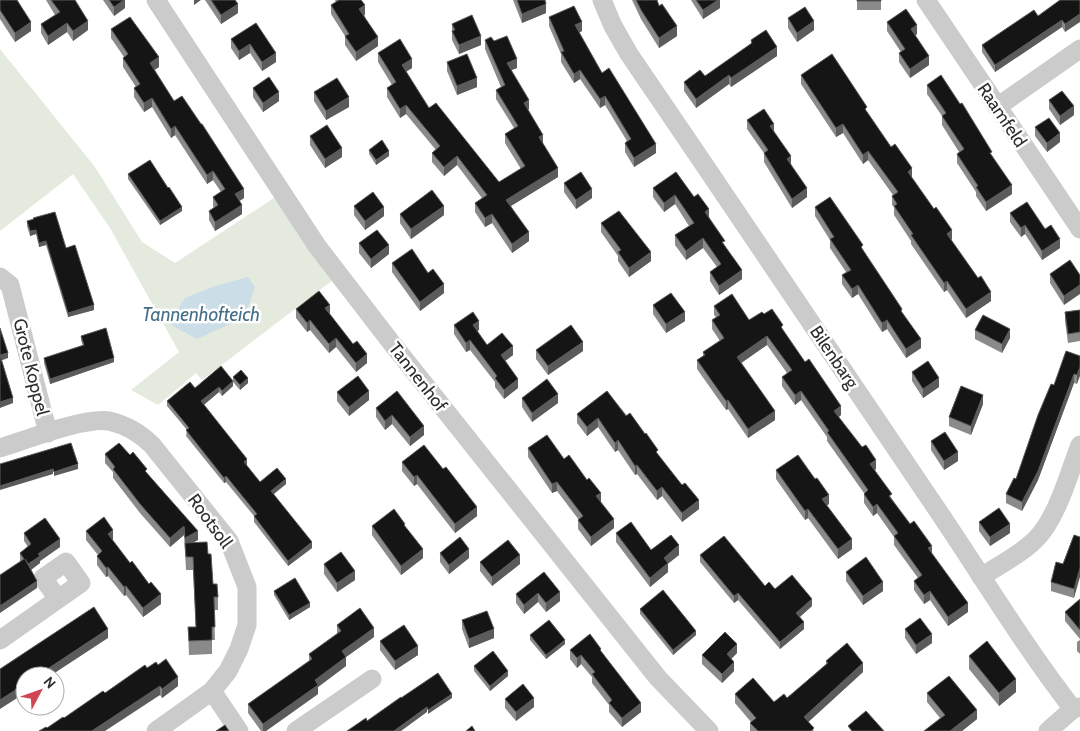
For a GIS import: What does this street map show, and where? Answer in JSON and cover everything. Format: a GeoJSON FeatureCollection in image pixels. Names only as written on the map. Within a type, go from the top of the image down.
{"type":"FeatureCollection","features":[{"type":"Feature","properties":{"kind":"street","name":"Tannenhof"},"geometry":{"type":"LineString","coordinates":[[156,0],[322,253],[658,678],[709,731]]}},
{"type":"Feature","properties":{"kind":"street","name":"Bilenbarg"},"geometry":{"type":"LineString","coordinates":[[602,0],[613,26],[629,54],[936,506],[981,577],[1053,683],[1077,708]]}},
{"type":"Feature","properties":{"kind":"street","name":"Raamfeld"},"geometry":{"type":"LineString","coordinates":[[926,0],[1080,229]]}},
{"type":"Feature","properties":{"kind":"street"},"geometry":{"type":"LineString","coordinates":[[997,107],[1080,49]]}},
{"type":"Feature","properties":{"kind":"street","name":"Grote Koppel"},"geometry":{"type":"LineString","coordinates":[[0,276],[10,285],[48,433]]}},
{"type":"Feature","properties":{"kind":"street","name":"Rootsoll"},"geometry":{"type":"LineString","coordinates":[[0,448],[86,422],[108,421],[126,426],[140,434],[152,445],[229,541],[247,587],[247,625],[239,649],[228,671],[212,691],[156,731]]}},
{"type":"Feature","properties":{"kind":"street"},"geometry":{"type":"LineString","coordinates":[[981,577],[1028,546],[1042,532],[1052,515],[1080,445]]}},
{"type":"Feature","properties":{"kind":"street"},"geometry":{"type":"LineString","coordinates":[[0,640],[58,599]]}},
{"type":"Feature","properties":{"kind":"street"},"geometry":{"type":"LineString","coordinates":[[296,731],[372,679]]}},
{"type":"Feature","properties":{"kind":"street"},"geometry":{"type":"LineString","coordinates":[[212,691],[239,731]]}},
{"type":"Feature","properties":{"kind":"street"},"geometry":{"type":"LineString","coordinates":[[1048,731],[1077,708]]}},
{"type":"Feature","properties":{"kind":"shaded area"},"geometry":{"type":"Polygon","coordinates":[[[0,49],[95,167],[142,242],[175,263],[274,198],[333,280],[202,380],[196,373],[158,405],[131,390],[179,352],[110,228],[73,174],[0,231],[0,49]]]}},
{"type":"Feature","properties":{"kind":"water","name":"Tannenhofteich"},"geometry":{"type":"Polygon","coordinates":[[[248,277],[255,287],[248,307],[232,323],[197,339],[173,326],[170,321],[185,298],[215,286],[248,277]]]}},
{"type":"Feature","properties":{"kind":"building"},"geometry":{"type":"Polygon","coordinates":[[[0,0],[17,0],[31,22],[15,33],[0,10],[0,0]]]}},
{"type":"Feature","properties":{"kind":"building"},"geometry":{"type":"Polygon","coordinates":[[[51,0],[75,0],[88,21],[73,31],[67,23],[48,36],[41,24],[60,12],[51,0]]]}},
{"type":"Feature","properties":{"kind":"building"},"geometry":{"type":"Polygon","coordinates":[[[109,0],[124,0],[114,7],[109,0]]]}},
{"type":"Feature","properties":{"kind":"building"},"geometry":{"type":"Polygon","coordinates":[[[211,0],[235,0],[238,4],[221,15],[211,0]]]}},
{"type":"Feature","properties":{"kind":"building"},"geometry":{"type":"Polygon","coordinates":[[[339,0],[361,0],[365,5],[359,9],[378,37],[356,52],[345,36],[349,34],[331,5],[339,0]]]}},
{"type":"Feature","properties":{"kind":"building"},"geometry":{"type":"Polygon","coordinates":[[[517,0],[545,0],[546,4],[522,14],[517,0]]]}},
{"type":"Feature","properties":{"kind":"building"},"geometry":{"type":"Polygon","coordinates":[[[636,0],[657,0],[659,6],[662,4],[677,26],[659,38],[636,0]]]}},
{"type":"Feature","properties":{"kind":"building"},"geometry":{"type":"Polygon","coordinates":[[[696,0],[718,0],[703,10],[696,0]]]}},
{"type":"Feature","properties":{"kind":"building"},"geometry":{"type":"Polygon","coordinates":[[[881,0],[881,1],[857,1],[881,0]]]}},
{"type":"Feature","properties":{"kind":"building"},"geometry":{"type":"Polygon","coordinates":[[[1060,0],[1080,0],[1080,14],[1065,24],[1062,20],[995,65],[982,45],[1034,10],[1038,16],[1060,0]]]}},
{"type":"Feature","properties":{"kind":"building"},"geometry":{"type":"Polygon","coordinates":[[[574,6],[582,22],[575,25],[602,73],[609,68],[656,144],[634,158],[625,143],[631,139],[605,96],[600,99],[580,70],[574,74],[561,52],[564,51],[549,17],[574,6]]]}},
{"type":"Feature","properties":{"kind":"building"},"geometry":{"type":"Polygon","coordinates":[[[805,7],[814,21],[797,33],[788,18],[805,7]]]}},
{"type":"Feature","properties":{"kind":"building"},"geometry":{"type":"Polygon","coordinates":[[[906,9],[917,25],[911,29],[929,56],[910,69],[899,53],[905,49],[887,22],[906,9]]]}},
{"type":"Feature","properties":{"kind":"building"},"geometry":{"type":"Polygon","coordinates":[[[472,15],[481,36],[459,45],[452,31],[455,30],[452,24],[472,15]]]}},
{"type":"Feature","properties":{"kind":"building"},"geometry":{"type":"Polygon","coordinates":[[[130,17],[159,57],[150,63],[174,101],[182,96],[244,189],[235,194],[242,205],[215,222],[209,211],[218,205],[213,197],[225,189],[213,171],[207,175],[175,126],[171,129],[152,98],[144,103],[134,88],[140,84],[123,58],[128,54],[111,29],[130,17]]]}},
{"type":"Feature","properties":{"kind":"building"},"geometry":{"type":"Polygon","coordinates":[[[256,23],[276,53],[262,62],[250,44],[239,51],[231,39],[256,23]]]}},
{"type":"Feature","properties":{"kind":"building"},"geometry":{"type":"Polygon","coordinates":[[[766,30],[777,47],[731,78],[729,75],[696,99],[684,82],[700,70],[705,76],[752,43],[751,40],[766,30]]]}},
{"type":"Feature","properties":{"kind":"building"},"geometry":{"type":"Polygon","coordinates":[[[507,36],[517,59],[507,63],[529,100],[524,103],[543,135],[539,137],[558,168],[506,200],[529,232],[512,244],[492,214],[485,218],[475,203],[487,195],[457,156],[444,167],[432,153],[440,146],[406,105],[400,109],[387,88],[396,82],[378,53],[400,39],[412,59],[402,65],[429,108],[436,103],[499,182],[525,166],[505,134],[518,126],[496,90],[505,85],[485,40],[491,37],[494,41],[507,36]]]}},
{"type":"Feature","properties":{"kind":"building"},"geometry":{"type":"Polygon","coordinates":[[[467,54],[477,78],[457,86],[447,62],[467,54]]]}},
{"type":"Feature","properties":{"kind":"building"},"geometry":{"type":"Polygon","coordinates":[[[832,54],[867,107],[865,109],[891,147],[895,144],[912,168],[908,172],[934,209],[936,207],[952,230],[947,234],[978,278],[981,276],[991,292],[966,309],[947,281],[944,283],[911,235],[913,234],[894,206],[897,204],[892,196],[898,192],[868,151],[863,155],[843,124],[836,128],[801,75],[832,54]]]}},
{"type":"Feature","properties":{"kind":"building"},"geometry":{"type":"Polygon","coordinates":[[[941,75],[960,104],[962,103],[992,152],[990,153],[1012,185],[986,202],[957,154],[964,149],[942,116],[946,113],[927,85],[941,75]]]}},
{"type":"Feature","properties":{"kind":"building"},"geometry":{"type":"Polygon","coordinates":[[[269,77],[279,92],[263,103],[253,88],[269,77]]]}},
{"type":"Feature","properties":{"kind":"building"},"geometry":{"type":"Polygon","coordinates":[[[337,78],[349,97],[326,111],[314,92],[337,78]]]}},
{"type":"Feature","properties":{"kind":"building"},"geometry":{"type":"Polygon","coordinates":[[[1062,91],[1074,106],[1060,116],[1049,100],[1062,91]]]}},
{"type":"Feature","properties":{"kind":"building"},"geometry":{"type":"Polygon","coordinates":[[[764,109],[774,124],[770,126],[791,156],[787,159],[807,188],[792,199],[764,153],[768,150],[747,120],[764,109]]]}},
{"type":"Feature","properties":{"kind":"building"},"geometry":{"type":"Polygon","coordinates":[[[1049,118],[1060,133],[1047,143],[1035,127],[1049,118]]]}},
{"type":"Feature","properties":{"kind":"building"},"geometry":{"type":"Polygon","coordinates":[[[327,125],[342,148],[325,159],[310,136],[327,125]]]}},
{"type":"Feature","properties":{"kind":"building"},"geometry":{"type":"Polygon","coordinates":[[[382,140],[389,151],[376,160],[369,150],[382,140]]]}},
{"type":"Feature","properties":{"kind":"building"},"geometry":{"type":"Polygon","coordinates":[[[150,160],[182,207],[160,221],[128,174],[150,160]]]}},
{"type":"Feature","properties":{"kind":"building"},"geometry":{"type":"Polygon","coordinates":[[[581,172],[592,189],[576,200],[564,183],[581,172]]]}},
{"type":"Feature","properties":{"kind":"building"},"geometry":{"type":"Polygon","coordinates":[[[676,172],[694,197],[698,194],[709,209],[705,212],[725,241],[722,242],[742,270],[719,286],[710,272],[721,264],[703,238],[686,251],[675,235],[694,223],[675,195],[664,203],[653,188],[676,172]]]}},
{"type":"Feature","properties":{"kind":"building"},"geometry":{"type":"Polygon","coordinates":[[[432,190],[444,206],[411,229],[400,214],[432,190]]]}},
{"type":"Feature","properties":{"kind":"building"},"geometry":{"type":"Polygon","coordinates":[[[373,192],[384,207],[365,221],[354,206],[373,192]]]}},
{"type":"Feature","properties":{"kind":"building"},"geometry":{"type":"Polygon","coordinates":[[[830,197],[863,245],[861,247],[921,339],[906,349],[887,320],[882,323],[858,285],[852,289],[842,275],[851,270],[830,239],[834,237],[815,207],[830,197]]]}},
{"type":"Feature","properties":{"kind":"building"},"geometry":{"type":"Polygon","coordinates":[[[1027,202],[1045,229],[1051,225],[1060,239],[1042,251],[1025,225],[1021,228],[1010,213],[1027,202]]]}},
{"type":"Feature","properties":{"kind":"building"},"geometry":{"type":"Polygon","coordinates":[[[619,211],[651,252],[629,268],[618,252],[621,250],[601,223],[619,211]]]}},
{"type":"Feature","properties":{"kind":"building"},"geometry":{"type":"Polygon","coordinates":[[[55,212],[66,248],[75,245],[94,305],[68,313],[46,241],[39,243],[36,230],[30,231],[27,221],[55,212]]]}},
{"type":"Feature","properties":{"kind":"building"},"geometry":{"type":"Polygon","coordinates":[[[377,230],[389,245],[371,259],[359,243],[377,230]]]}},
{"type":"Feature","properties":{"kind":"building"},"geometry":{"type":"Polygon","coordinates":[[[412,249],[428,273],[433,269],[444,284],[420,302],[392,263],[412,249]]]}},
{"type":"Feature","properties":{"kind":"building"},"geometry":{"type":"Polygon","coordinates":[[[1070,260],[1080,275],[1080,285],[1064,296],[1050,274],[1070,260]]]}},
{"type":"Feature","properties":{"kind":"building"},"geometry":{"type":"Polygon","coordinates":[[[319,291],[330,305],[325,308],[353,344],[357,341],[367,354],[356,363],[336,338],[329,344],[310,320],[307,323],[296,309],[319,291]]]}},
{"type":"Feature","properties":{"kind":"building"},"geometry":{"type":"Polygon","coordinates":[[[671,293],[685,312],[666,324],[653,305],[671,293]]]}},
{"type":"Feature","properties":{"kind":"building"},"geometry":{"type":"Polygon","coordinates":[[[732,294],[749,320],[762,312],[764,314],[772,309],[783,325],[781,327],[805,362],[809,359],[841,406],[834,411],[862,447],[866,445],[876,460],[870,464],[892,494],[889,496],[910,524],[914,521],[932,546],[928,548],[968,603],[948,617],[930,591],[924,595],[914,581],[922,575],[894,536],[898,533],[877,504],[873,507],[864,494],[868,490],[801,391],[795,395],[782,377],[792,370],[767,336],[737,357],[775,411],[748,429],[728,400],[726,401],[697,360],[705,355],[703,352],[724,338],[712,320],[720,315],[714,306],[732,294]]]}},
{"type":"Feature","properties":{"kind":"building"},"geometry":{"type":"Polygon","coordinates":[[[1080,310],[1080,332],[1068,334],[1065,312],[1080,310]]]}},
{"type":"Feature","properties":{"kind":"building"},"geometry":{"type":"Polygon","coordinates":[[[473,312],[479,321],[473,325],[487,345],[502,333],[513,346],[501,355],[518,379],[504,390],[495,378],[497,376],[470,340],[466,343],[454,325],[473,312]]]}},
{"type":"Feature","properties":{"kind":"building"},"geometry":{"type":"Polygon","coordinates":[[[983,315],[1010,329],[1002,344],[975,330],[983,315]]]}},
{"type":"Feature","properties":{"kind":"building"},"geometry":{"type":"Polygon","coordinates":[[[571,325],[583,342],[548,366],[536,350],[571,325]]]}},
{"type":"Feature","properties":{"kind":"building"},"geometry":{"type":"Polygon","coordinates":[[[0,328],[8,353],[0,355],[0,328]]]}},
{"type":"Feature","properties":{"kind":"building"},"geometry":{"type":"Polygon","coordinates":[[[106,328],[114,358],[50,379],[44,358],[84,345],[81,336],[106,328]]]}},
{"type":"Feature","properties":{"kind":"building"},"geometry":{"type":"Polygon","coordinates":[[[1066,351],[1080,356],[1080,367],[1077,375],[1074,374],[1038,471],[1022,502],[1006,494],[1014,478],[1016,479],[1038,415],[1051,384],[1054,385],[1066,351]]]}},
{"type":"Feature","properties":{"kind":"building"},"geometry":{"type":"Polygon","coordinates":[[[0,355],[13,398],[0,402],[0,355]]]}},
{"type":"Feature","properties":{"kind":"building"},"geometry":{"type":"Polygon","coordinates":[[[928,361],[939,378],[923,389],[912,372],[928,361]]]}},
{"type":"Feature","properties":{"kind":"building"},"geometry":{"type":"Polygon","coordinates":[[[221,366],[233,381],[222,391],[219,387],[201,401],[247,459],[244,462],[260,482],[277,468],[286,479],[271,491],[312,542],[288,561],[254,516],[257,514],[226,476],[224,478],[186,430],[189,428],[167,401],[190,382],[195,388],[221,366]]]}},
{"type":"Feature","properties":{"kind":"building"},"geometry":{"type":"Polygon","coordinates":[[[241,370],[248,378],[240,385],[233,377],[241,370]]]}},
{"type":"Feature","properties":{"kind":"building"},"geometry":{"type":"Polygon","coordinates":[[[358,376],[369,391],[349,407],[337,392],[358,376]]]}},
{"type":"Feature","properties":{"kind":"building"},"geometry":{"type":"Polygon","coordinates":[[[547,379],[558,394],[532,413],[522,398],[547,379]]]}},
{"type":"Feature","properties":{"kind":"building"},"geometry":{"type":"Polygon","coordinates":[[[961,386],[983,395],[971,426],[949,417],[961,386]]]}},
{"type":"Feature","properties":{"kind":"building"},"geometry":{"type":"Polygon","coordinates":[[[397,391],[424,426],[410,437],[392,415],[385,421],[376,408],[397,391]]]}},
{"type":"Feature","properties":{"kind":"building"},"geometry":{"type":"Polygon","coordinates":[[[607,391],[626,416],[630,413],[658,450],[656,452],[682,485],[685,483],[699,500],[682,513],[662,487],[657,491],[637,465],[635,466],[618,440],[615,443],[598,418],[587,427],[577,414],[607,391]]]}},
{"type":"Feature","properties":{"kind":"building"},"geometry":{"type":"Polygon","coordinates":[[[945,432],[958,452],[944,461],[931,441],[945,432]]]}},
{"type":"Feature","properties":{"kind":"building"},"geometry":{"type":"Polygon","coordinates":[[[547,435],[564,459],[569,455],[587,480],[589,478],[601,493],[596,496],[614,519],[591,537],[578,520],[583,516],[557,482],[552,484],[528,448],[547,435]]]}},
{"type":"Feature","properties":{"kind":"building"},"geometry":{"type":"Polygon","coordinates":[[[71,443],[78,464],[54,472],[53,469],[0,486],[0,464],[71,443]]]}},
{"type":"Feature","properties":{"kind":"building"},"geometry":{"type":"Polygon","coordinates":[[[119,443],[130,455],[133,452],[147,469],[145,471],[198,531],[185,538],[184,526],[170,538],[113,469],[115,467],[105,454],[119,443]]]}},
{"type":"Feature","properties":{"kind":"building"},"geometry":{"type":"Polygon","coordinates":[[[424,445],[443,469],[446,467],[477,507],[455,524],[417,475],[414,477],[402,462],[424,445]]]}},
{"type":"Feature","properties":{"kind":"building"},"geometry":{"type":"Polygon","coordinates":[[[798,455],[829,495],[822,499],[852,539],[838,549],[808,509],[805,511],[776,470],[798,455]]]}},
{"type":"Feature","properties":{"kind":"building"},"geometry":{"type":"Polygon","coordinates":[[[999,508],[1010,524],[990,537],[979,522],[999,508]]]}},
{"type":"Feature","properties":{"kind":"building"},"geometry":{"type":"Polygon","coordinates":[[[394,509],[423,549],[401,566],[372,526],[394,509]]]}},
{"type":"Feature","properties":{"kind":"building"},"geometry":{"type":"Polygon","coordinates":[[[104,517],[113,530],[108,534],[130,563],[132,561],[149,584],[151,582],[161,594],[143,608],[126,586],[124,587],[97,556],[102,551],[86,531],[104,517]]]}},
{"type":"Feature","properties":{"kind":"building"},"geometry":{"type":"Polygon","coordinates":[[[45,518],[60,539],[38,554],[40,556],[28,564],[25,559],[37,581],[0,606],[0,575],[24,559],[20,553],[31,544],[24,533],[45,518]]]}},
{"type":"Feature","properties":{"kind":"building"},"geometry":{"type":"Polygon","coordinates":[[[631,522],[651,550],[671,535],[679,545],[664,558],[668,563],[650,578],[616,533],[631,522]]]}},
{"type":"Feature","properties":{"kind":"building"},"geometry":{"type":"Polygon","coordinates":[[[1074,535],[1080,537],[1080,568],[1074,589],[1051,582],[1056,562],[1063,564],[1074,535]]]}},
{"type":"Feature","properties":{"kind":"building"},"geometry":{"type":"Polygon","coordinates":[[[724,536],[765,586],[769,582],[775,589],[792,575],[812,599],[796,613],[804,622],[780,642],[738,593],[734,596],[700,555],[724,536]]]}},
{"type":"Feature","properties":{"kind":"building"},"geometry":{"type":"Polygon","coordinates":[[[460,537],[469,549],[449,565],[440,553],[460,537]]]}},
{"type":"Feature","properties":{"kind":"building"},"geometry":{"type":"Polygon","coordinates":[[[508,540],[520,555],[492,577],[480,562],[508,540]]]}},
{"type":"Feature","properties":{"kind":"building"},"geometry":{"type":"Polygon","coordinates":[[[207,542],[208,554],[211,554],[213,584],[217,584],[218,597],[214,597],[215,627],[212,627],[212,640],[189,641],[188,627],[196,627],[193,557],[186,557],[185,543],[207,542]]]}},
{"type":"Feature","properties":{"kind":"building"},"geometry":{"type":"Polygon","coordinates":[[[341,552],[355,571],[337,583],[324,564],[341,552]]]}},
{"type":"Feature","properties":{"kind":"building"},"geometry":{"type":"Polygon","coordinates":[[[866,557],[883,582],[863,596],[846,572],[866,557]]]}},
{"type":"Feature","properties":{"kind":"building"},"geometry":{"type":"Polygon","coordinates":[[[544,572],[560,592],[546,603],[538,593],[524,605],[516,594],[544,572]]]}},
{"type":"Feature","properties":{"kind":"building"},"geometry":{"type":"Polygon","coordinates":[[[295,578],[310,603],[289,615],[274,591],[295,578]]]}},
{"type":"Feature","properties":{"kind":"building"},"geometry":{"type":"Polygon","coordinates":[[[663,590],[696,631],[673,650],[640,609],[663,590]]]}},
{"type":"Feature","properties":{"kind":"building"},"geometry":{"type":"Polygon","coordinates":[[[1080,599],[1080,630],[1065,612],[1080,599]]]}},
{"type":"Feature","properties":{"kind":"building"},"geometry":{"type":"Polygon","coordinates":[[[94,607],[108,629],[52,666],[15,666],[15,690],[0,700],[0,669],[94,607]]]}},
{"type":"Feature","properties":{"kind":"building"},"geometry":{"type":"Polygon","coordinates":[[[360,608],[374,628],[342,651],[346,657],[315,680],[318,685],[263,724],[248,704],[312,659],[309,654],[341,631],[337,625],[360,608]]]}},
{"type":"Feature","properties":{"kind":"building"},"geometry":{"type":"Polygon","coordinates":[[[487,611],[494,629],[469,639],[462,620],[487,611]]]}},
{"type":"Feature","properties":{"kind":"building"},"geometry":{"type":"Polygon","coordinates":[[[920,618],[932,634],[916,645],[905,629],[920,618]]]}},
{"type":"Feature","properties":{"kind":"building"},"geometry":{"type":"Polygon","coordinates":[[[549,620],[565,640],[546,655],[530,635],[549,620]]]}},
{"type":"Feature","properties":{"kind":"building"},"geometry":{"type":"Polygon","coordinates":[[[404,625],[418,646],[395,661],[380,641],[404,625]]]}},
{"type":"Feature","properties":{"kind":"building"},"geometry":{"type":"Polygon","coordinates":[[[725,632],[737,644],[727,654],[734,662],[722,674],[702,655],[725,632]]]}},
{"type":"Feature","properties":{"kind":"building"},"geometry":{"type":"Polygon","coordinates":[[[590,634],[641,703],[622,718],[609,703],[612,700],[592,674],[595,672],[581,655],[577,658],[570,650],[590,634]]]}},
{"type":"Feature","properties":{"kind":"building"},"geometry":{"type":"Polygon","coordinates":[[[987,641],[1016,679],[999,693],[969,656],[987,641]]]}},
{"type":"Feature","properties":{"kind":"building"},"geometry":{"type":"Polygon","coordinates":[[[847,643],[863,663],[804,717],[814,728],[811,731],[758,731],[750,723],[756,718],[735,694],[753,678],[774,702],[784,694],[787,698],[828,663],[826,661],[847,643]]]}},
{"type":"Feature","properties":{"kind":"building"},"geometry":{"type":"Polygon","coordinates":[[[493,651],[508,671],[490,686],[474,666],[493,651]]]}},
{"type":"Feature","properties":{"kind":"building"},"geometry":{"type":"Polygon","coordinates":[[[166,659],[178,677],[162,689],[160,686],[92,731],[39,731],[64,718],[103,691],[105,693],[145,665],[147,668],[156,662],[158,665],[166,659]]]}},
{"type":"Feature","properties":{"kind":"building"},"geometry":{"type":"Polygon","coordinates":[[[438,673],[452,694],[428,710],[427,707],[394,731],[347,731],[366,718],[367,721],[438,673]]]}},
{"type":"Feature","properties":{"kind":"building"},"geometry":{"type":"Polygon","coordinates":[[[949,676],[977,710],[950,731],[924,731],[945,715],[927,693],[949,676]]]}},
{"type":"Feature","properties":{"kind":"building"},"geometry":{"type":"Polygon","coordinates":[[[523,684],[534,698],[516,712],[505,699],[523,684]]]}},
{"type":"Feature","properties":{"kind":"building"},"geometry":{"type":"Polygon","coordinates":[[[866,711],[884,731],[852,731],[848,726],[866,711]]]}},
{"type":"Feature","properties":{"kind":"building"},"geometry":{"type":"Polygon","coordinates":[[[225,725],[229,731],[216,731],[225,725]]]}},
{"type":"Feature","properties":{"kind":"building"},"geometry":{"type":"Polygon","coordinates":[[[472,726],[475,731],[466,731],[472,726]]]}}]}
